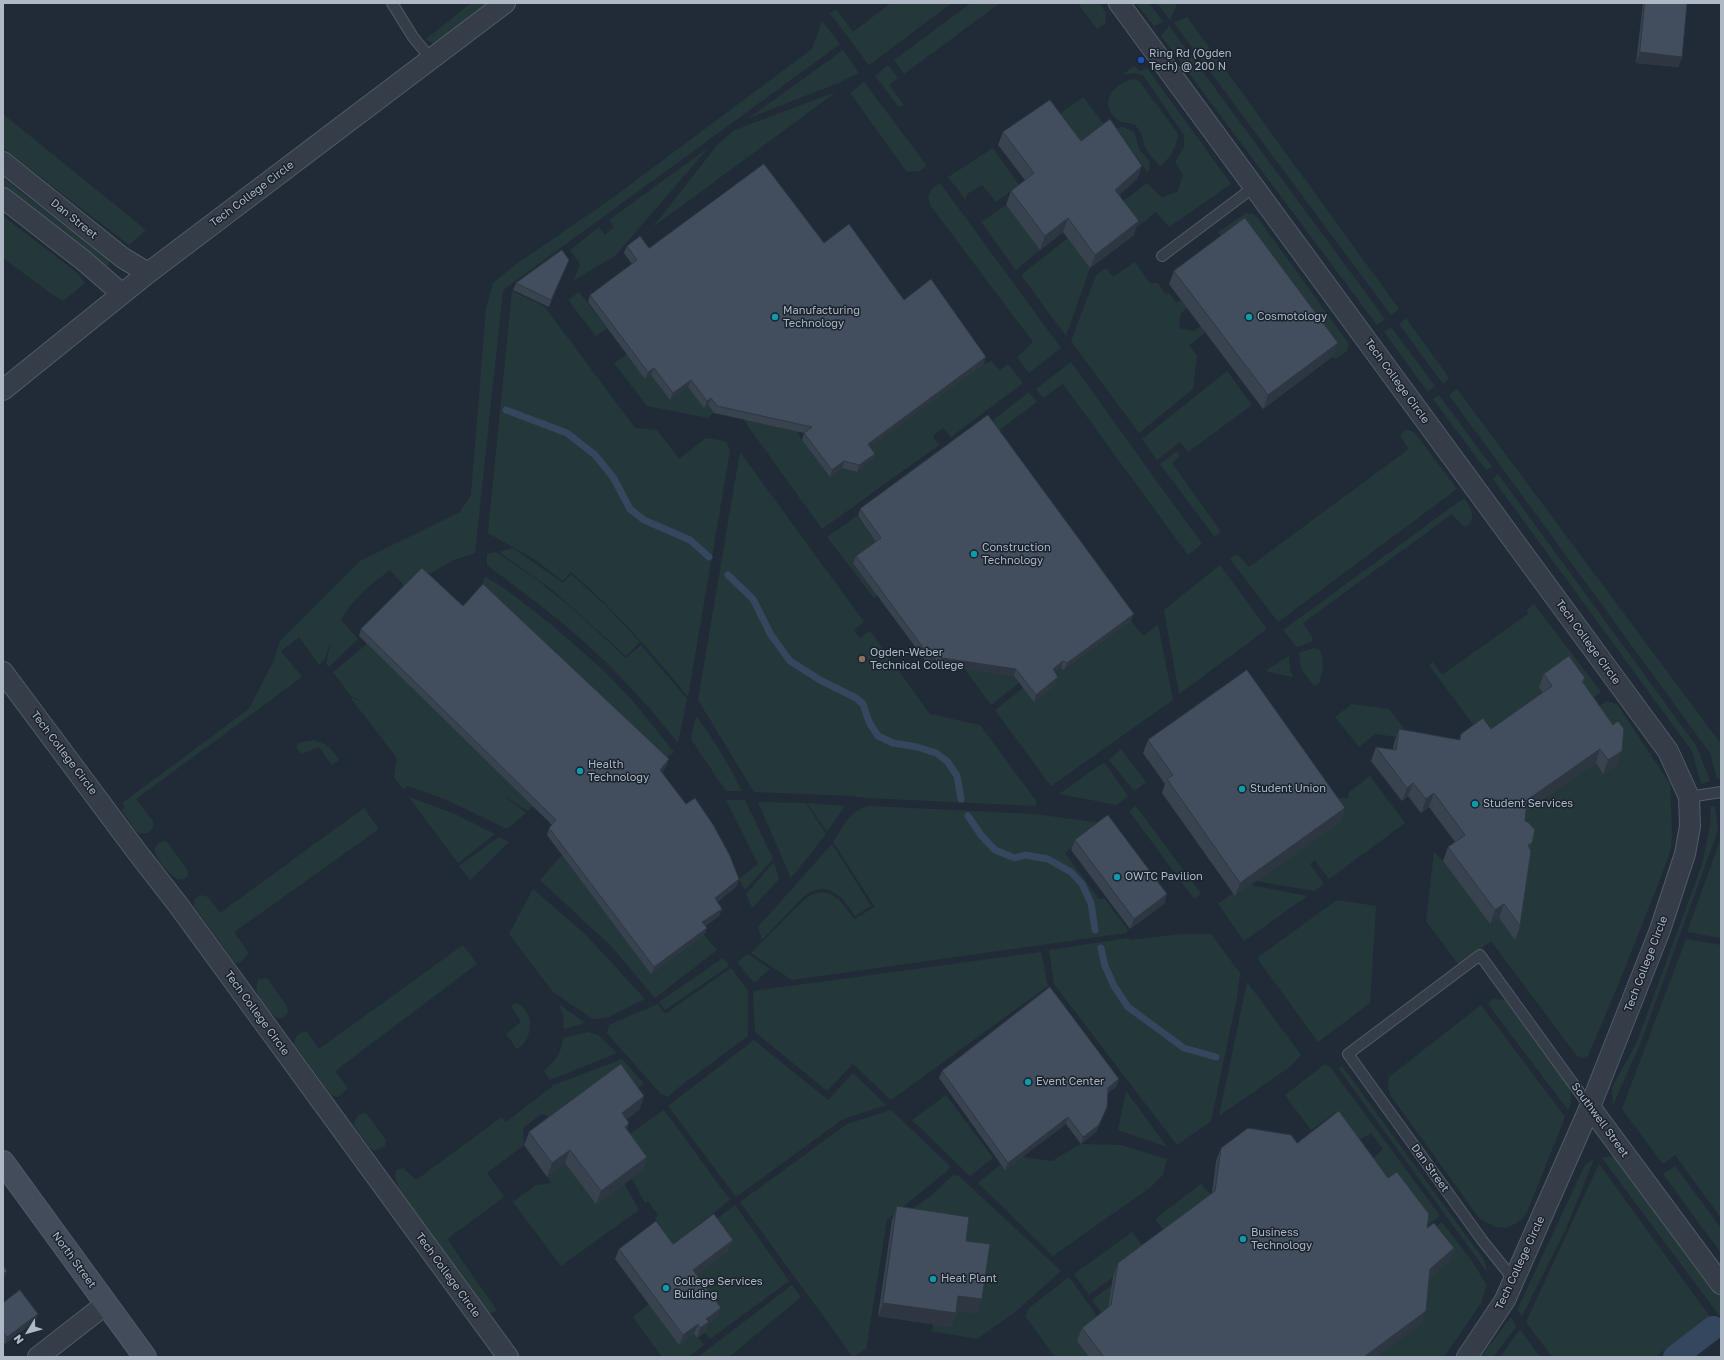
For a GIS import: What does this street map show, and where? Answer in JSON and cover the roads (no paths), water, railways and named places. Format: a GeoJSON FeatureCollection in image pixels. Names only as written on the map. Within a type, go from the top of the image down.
{"type":"FeatureCollection","features":[{"type":"Feature","properties":{"kind":"main road","name":"North Street"},"geometry":{"type":"LineString","coordinates":[[3,1162],[145,1357]]}},
{"type":"Feature","properties":{"kind":"street","name":"Tech College Circle"},"geometry":{"type":"LineString","coordinates":[[3,390],[121,293],[505,3]]}},
{"type":"Feature","properties":{"kind":"street","name":"Tech College Circle"},"geometry":{"type":"LineString","coordinates":[[1119,3],[1668,751],[1689,797],[1690,826],[1685,854],[1660,930],[1590,1107],[1505,1300],[1467,1357]]}},
{"type":"Feature","properties":{"kind":"street","name":"Dan Street"},"geometry":{"type":"LineString","coordinates":[[3,162],[123,258],[148,273]]}},
{"type":"Feature","properties":{"kind":"street"},"geometry":{"type":"LineString","coordinates":[[3,198],[83,260],[121,293]]}},
{"type":"Feature","properties":{"kind":"street","name":"Tech College Circle"},"geometry":{"type":"LineString","coordinates":[[3,672],[179,906],[508,1357]]}},
{"type":"Feature","properties":{"kind":"street","name":"Southwell Street"},"geometry":{"type":"LineString","coordinates":[[1590,1107],[1721,1284]]}},
{"type":"Feature","properties":{"kind":"street"},"geometry":{"type":"LineString","coordinates":[[38,1357],[106,1304]]}},
{"type":"Feature","properties":{"kind":"lane"},"geometry":{"type":"LineString","coordinates":[[392,3],[413,37],[431,59]]}},
{"type":"Feature","properties":{"kind":"lane"},"geometry":{"type":"LineString","coordinates":[[1162,256],[1254,187]]}},
{"type":"Feature","properties":{"kind":"lane"},"geometry":{"type":"LineString","coordinates":[[1689,797],[1721,792]]}},
{"type":"Feature","properties":{"kind":"lane","name":"Southwell Street"},"geometry":{"type":"LineString","coordinates":[[1348,1054],[1480,955],[1590,1107]]}},
{"type":"Feature","properties":{"kind":"lane","name":"Dan Street"},"geometry":{"type":"LineString","coordinates":[[1348,1054],[1482,1240],[1514,1280]]}},
{"type":"Feature","properties":{"kind":"waterway"},"geometry":{"type":"LineString","coordinates":[[506,410],[567,433],[595,455],[613,477],[630,509],[644,520],[690,540],[709,557]]}},
{"type":"Feature","properties":{"kind":"waterway"},"geometry":{"type":"LineString","coordinates":[[728,575],[753,599],[771,635],[790,661],[820,680],[856,698],[863,704],[869,722],[878,736],[893,743],[917,747],[936,753],[947,761],[957,776],[961,799]]}},
{"type":"Feature","properties":{"kind":"waterway"},"geometry":{"type":"LineString","coordinates":[[968,816],[981,835],[995,850],[1015,858],[1025,855],[1048,859],[1071,872],[1082,884],[1091,903],[1095,930]]}},
{"type":"Feature","properties":{"kind":"waterway"},"geometry":{"type":"LineString","coordinates":[[1101,948],[1105,966],[1114,986],[1128,1007],[1184,1048],[1216,1057]]}},
{"type":"Feature","properties":{"kind":"waterway"},"geometry":{"type":"LineString","coordinates":[[1675,1357],[1713,1328]]}},
{"type":"Feature","properties":{"kind":"place","name":"Ring Rd (Ogden Tech) @ 200 N"},"geometry":{"type":"Point","coordinates":[1141,60]}},
{"type":"Feature","properties":{"kind":"place","name":"Manufacturing Technology"},"geometry":{"type":"Point","coordinates":[775,317]}},
{"type":"Feature","properties":{"kind":"place","name":"Cosmotology"},"geometry":{"type":"Point","coordinates":[1249,317]}},
{"type":"Feature","properties":{"kind":"place","name":"Construction Technology"},"geometry":{"type":"Point","coordinates":[974,554]}},
{"type":"Feature","properties":{"kind":"place","name":"Ogden-Weber Technical College"},"geometry":{"type":"Point","coordinates":[862,659]}},
{"type":"Feature","properties":{"kind":"place","name":"Health Technology"},"geometry":{"type":"Point","coordinates":[580,771]}},
{"type":"Feature","properties":{"kind":"place","name":"Student Union"},"geometry":{"type":"Point","coordinates":[1242,789]}},
{"type":"Feature","properties":{"kind":"place","name":"Student Services"},"geometry":{"type":"Point","coordinates":[1475,804]}},
{"type":"Feature","properties":{"kind":"place","name":"OWTC Pavilion"},"geometry":{"type":"Point","coordinates":[1117,877]}},
{"type":"Feature","properties":{"kind":"place","name":"Event Center"},"geometry":{"type":"Point","coordinates":[1028,1082]}},
{"type":"Feature","properties":{"kind":"place","name":"Business Technology"},"geometry":{"type":"Point","coordinates":[1243,1239]}},
{"type":"Feature","properties":{"kind":"place","name":"Heat Plant"},"geometry":{"type":"Point","coordinates":[933,1279]}},
{"type":"Feature","properties":{"kind":"place","name":"College Services Building"},"geometry":{"type":"Point","coordinates":[666,1288]}}]}
